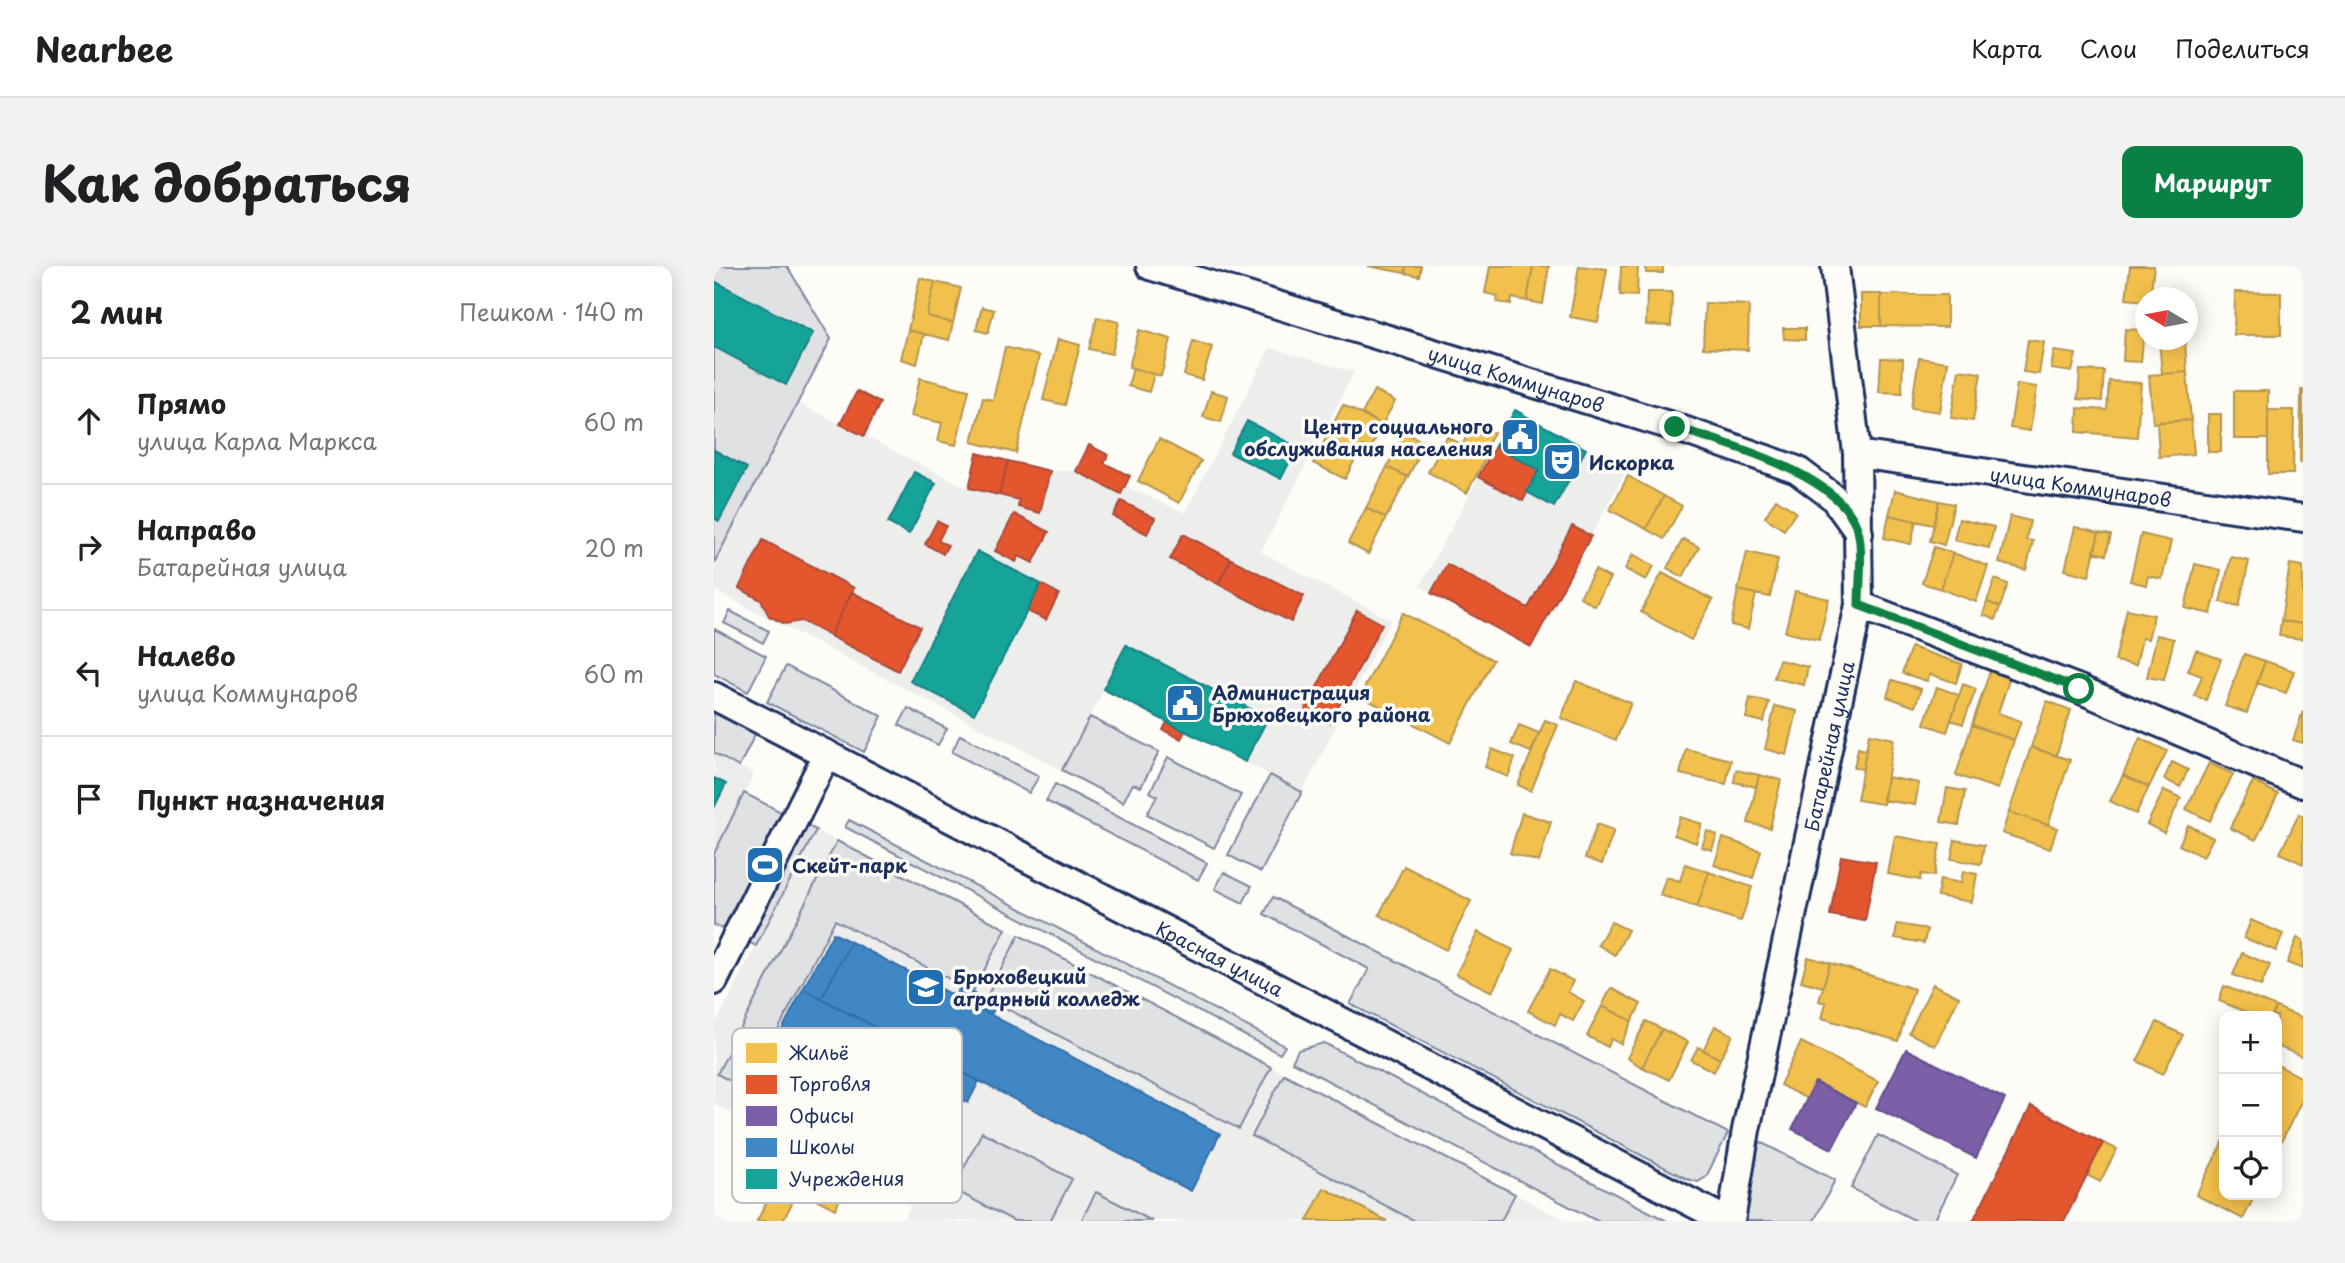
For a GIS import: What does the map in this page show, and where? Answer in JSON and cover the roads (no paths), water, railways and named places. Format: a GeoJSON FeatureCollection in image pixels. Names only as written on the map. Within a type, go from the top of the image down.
{"type":"FeatureCollection","features":[{"type":"Feature","properties":{"kind":"street","name":"улица Коммунаров"},"geometry":{"type":"LineString","coordinates":[[1150,266],[1675,427],[1797,470],[1833,497],[1859,533]]}},
{"type":"Feature","properties":{"kind":"street","name":"Батарейная улица"},"geometry":{"type":"LineString","coordinates":[[1729,1221],[1746,1130],[1859,605],[1857,454],[1835,266]]}},
{"type":"Feature","properties":{"kind":"street","name":"улица Коммунаров"},"geometry":{"type":"LineString","coordinates":[[1857,454],[2303,517]]}},
{"type":"Feature","properties":{"kind":"street"},"geometry":{"type":"LineString","coordinates":[[1859,605],[2079,689],[2303,784]]}},
{"type":"Feature","properties":{"kind":"street","name":"Красная улица"},"geometry":{"type":"LineString","coordinates":[[714,696],[1729,1221]]}},
{"type":"Feature","properties":{"kind":"street"},"geometry":{"type":"LineString","coordinates":[[714,981],[827,754]]}},
{"type":"Feature","properties":{"kind":"place","name":"Центр социального обслуживания населения"},"geometry":{"type":"Point","coordinates":[1520,437]}},
{"type":"Feature","properties":{"kind":"place","name":"Искорка"},"geometry":{"type":"Point","coordinates":[1562,462]}},
{"type":"Feature","properties":{"kind":"place","name":"Администрация Брюховецкого района"},"geometry":{"type":"Point","coordinates":[1185,703]}},
{"type":"Feature","properties":{"kind":"place","name":"Скейт-парк"},"geometry":{"type":"Point","coordinates":[765,865]}},
{"type":"Feature","properties":{"kind":"place","name":"Брюховецкий аграрный колледж"},"geometry":{"type":"Point","coordinates":[926,987]}}]}
